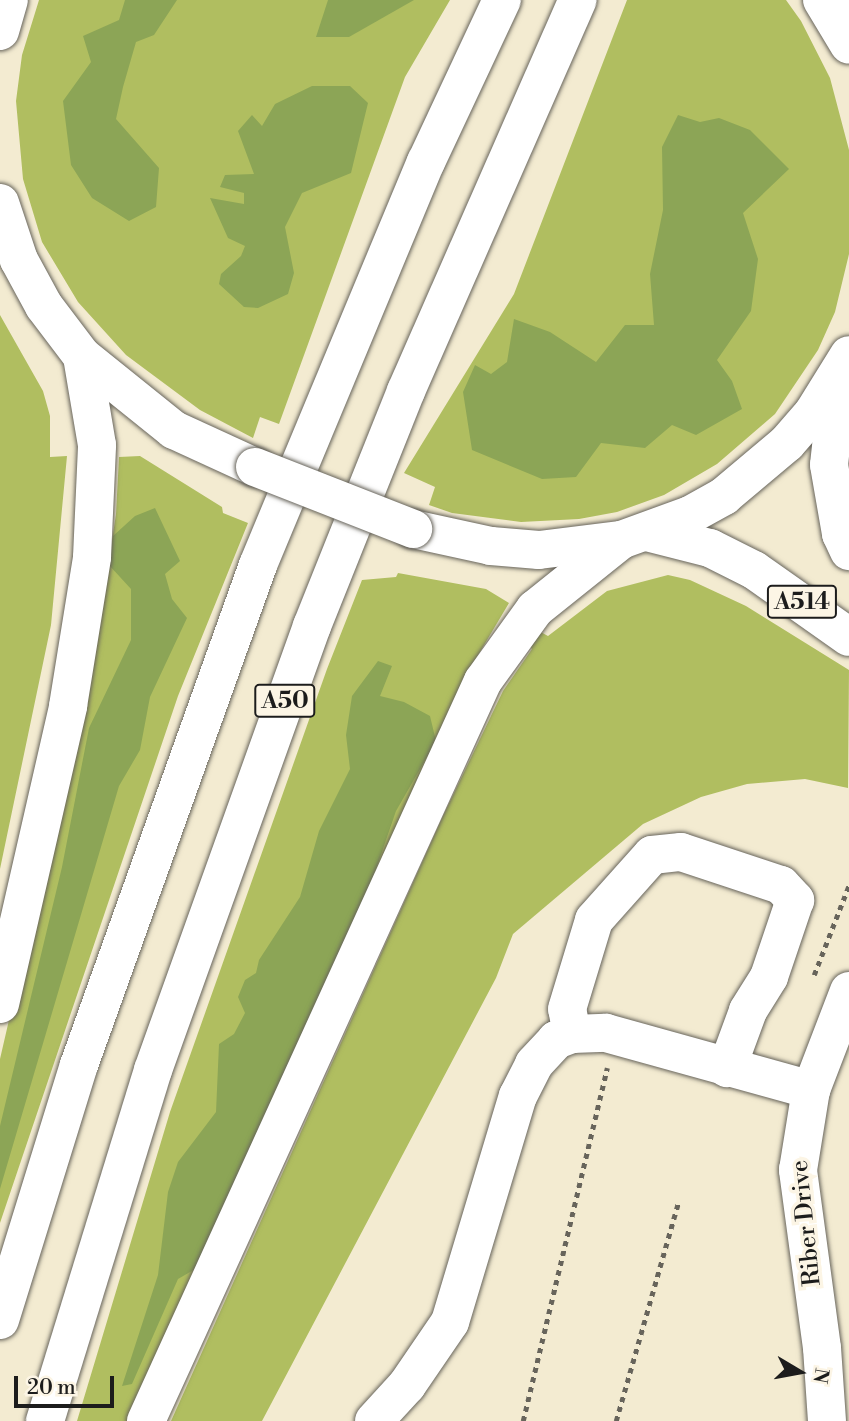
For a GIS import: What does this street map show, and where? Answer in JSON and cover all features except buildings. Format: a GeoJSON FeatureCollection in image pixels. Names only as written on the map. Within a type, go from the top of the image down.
{"type":"FeatureCollection","features":[{"type":"Feature","properties":{"kind":"main road"},"geometry":{"type":"LineString","coordinates":[[0,31],[9,0]]}},
{"type":"Feature","properties":{"kind":"main road","name":"A50"},"geometry":{"type":"LineString","coordinates":[[0,1320],[79,1065],[258,565],[415,188],[502,0]]}},
{"type":"Feature","properties":{"kind":"main road","name":"A50"},"geometry":{"type":"LineString","coordinates":[[45,1421],[153,1070],[312,626],[411,379],[578,0]]}},
{"type":"Feature","properties":{"kind":"main road"},"geometry":{"type":"LineString","coordinates":[[0,203],[19,261],[44,306],[82,356],[174,430],[255,467],[414,529],[491,546],[540,550],[634,536]]}},
{"type":"Feature","properties":{"kind":"main road"},"geometry":{"type":"LineString","coordinates":[[0,1004],[68,706],[92,557],[97,445],[82,356]]}},
{"type":"Feature","properties":{"kind":"main road"},"geometry":{"type":"LineString","coordinates":[[146,1421],[483,681],[535,609],[634,536],[724,496],[757,470],[796,433],[844,364]]}},
{"type":"Feature","properties":{"kind":"main road","name":"A514"},"geometry":{"type":"LineString","coordinates":[[844,364],[829,465],[836,513],[849,551]]}},
{"type":"Feature","properties":{"kind":"main road","name":"A514"},"geometry":{"type":"LineString","coordinates":[[634,536],[710,548],[754,570],[849,637]]}},
{"type":"Feature","properties":{"kind":"main road"},"geometry":{"type":"LineString","coordinates":[[572,1034],[567,1009],[594,919],[652,855],[681,852],[782,885],[794,900],[769,977],[748,1011],[727,1068]]}},
{"type":"Feature","properties":{"kind":"main road","name":"Riber Drive"},"geometry":{"type":"LineString","coordinates":[[827,1421],[822,1348],[798,1170],[811,1090],[849,991]]}},
{"type":"Feature","properties":{"kind":"main road"},"geometry":{"type":"LineString","coordinates":[[374,1421],[407,1385],[450,1322],[518,1096],[544,1050],[572,1034],[606,1033],[811,1090]]}},
{"type":"Feature","properties":{"kind":"path"},"geometry":{"type":"LineString","coordinates":[[523,1421],[610,1059]]}},
{"type":"Feature","properties":{"kind":"path"},"geometry":{"type":"LineString","coordinates":[[616,1421],[678,1204]]}},
{"type":"Feature","properties":{"kind":"green space"},"geometry":{"type":"Polygon","coordinates":[[[39,0],[450,0],[405,77],[279,424],[260,417],[253,438],[200,410],[126,355],[78,302],[42,242],[23,179],[16,101],[22,55],[39,0]]]}},
{"type":"Feature","properties":{"kind":"green space"},"geometry":{"type":"Polygon","coordinates":[[[125,0],[177,0],[154,35],[136,42],[116,119],[159,168],[156,207],[129,221],[92,198],[71,165],[63,101],[91,62],[83,36],[119,20],[125,0]]]}},
{"type":"Feature","properties":{"kind":"green space"},"geometry":{"type":"Polygon","coordinates":[[[328,0],[414,0],[349,37],[316,37],[328,0]]]}},
{"type":"Feature","properties":{"kind":"green space"},"geometry":{"type":"Polygon","coordinates":[[[627,0],[786,0],[801,21],[830,78],[849,150],[849,254],[835,312],[818,350],[775,414],[717,464],[664,495],[617,512],[579,519],[521,522],[452,513],[429,505],[435,487],[404,473],[514,294],[627,0]]]}},
{"type":"Feature","properties":{"kind":"green space"},"geometry":{"type":"Polygon","coordinates":[[[312,86],[350,86],[368,103],[351,173],[302,193],[285,227],[294,273],[288,294],[258,308],[244,307],[219,284],[221,274],[241,256],[245,246],[228,238],[210,198],[244,204],[244,193],[220,187],[225,175],[254,174],[238,131],[252,115],[262,126],[275,104],[312,86]]]}},
{"type":"Feature","properties":{"kind":"green space"},"geometry":{"type":"Polygon","coordinates":[[[678,115],[700,122],[719,118],[750,130],[789,169],[743,213],[758,259],[751,311],[717,360],[732,381],[742,409],[696,435],[672,425],[645,448],[601,443],[576,477],[542,479],[472,450],[463,392],[475,365],[491,374],[507,362],[514,319],[550,332],[596,362],[625,325],[654,325],[650,274],[663,210],[662,147],[678,115]]]}},
{"type":"Feature","properties":{"kind":"green space"},"geometry":{"type":"Polygon","coordinates":[[[0,315],[43,391],[50,416],[50,457],[67,456],[51,625],[0,869],[0,315]]]}},
{"type":"Feature","properties":{"kind":"green space"},"geometry":{"type":"Polygon","coordinates":[[[140,456],[222,507],[223,513],[248,523],[178,696],[0,1223],[0,1059],[98,634],[116,514],[119,457],[140,456]]]}},
{"type":"Feature","properties":{"kind":"green space"},"geometry":{"type":"Polygon","coordinates":[[[155,508],[180,561],[165,574],[172,599],[187,618],[150,697],[140,750],[119,786],[0,1189],[0,1126],[62,867],[89,728],[131,640],[131,589],[109,565],[113,536],[135,516],[155,508]]]}},
{"type":"Feature","properties":{"kind":"green space"},"geometry":{"type":"Polygon","coordinates":[[[398,573],[486,589],[509,603],[468,672],[128,1421],[77,1421],[170,1112],[327,669],[362,580],[396,577],[398,573]]]}},
{"type":"Feature","properties":{"kind":"green space"},"geometry":{"type":"Polygon","coordinates":[[[668,575],[690,580],[746,606],[849,670],[848,788],[805,779],[747,784],[701,797],[643,824],[513,934],[496,978],[262,1421],[171,1421],[442,818],[503,691],[532,649],[524,641],[537,630],[548,636],[607,591],[668,575]]]}},
{"type":"Feature","properties":{"kind":"green space"},"geometry":{"type":"Polygon","coordinates":[[[378,661],[392,666],[380,696],[404,702],[430,716],[436,741],[396,811],[367,895],[197,1268],[178,1279],[132,1384],[122,1386],[158,1275],[168,1192],[178,1162],[216,1112],[219,1044],[234,1034],[245,1013],[238,997],[245,980],[256,973],[259,960],[300,897],[319,831],[350,769],[346,735],[352,696],[378,661]]]}}]}
